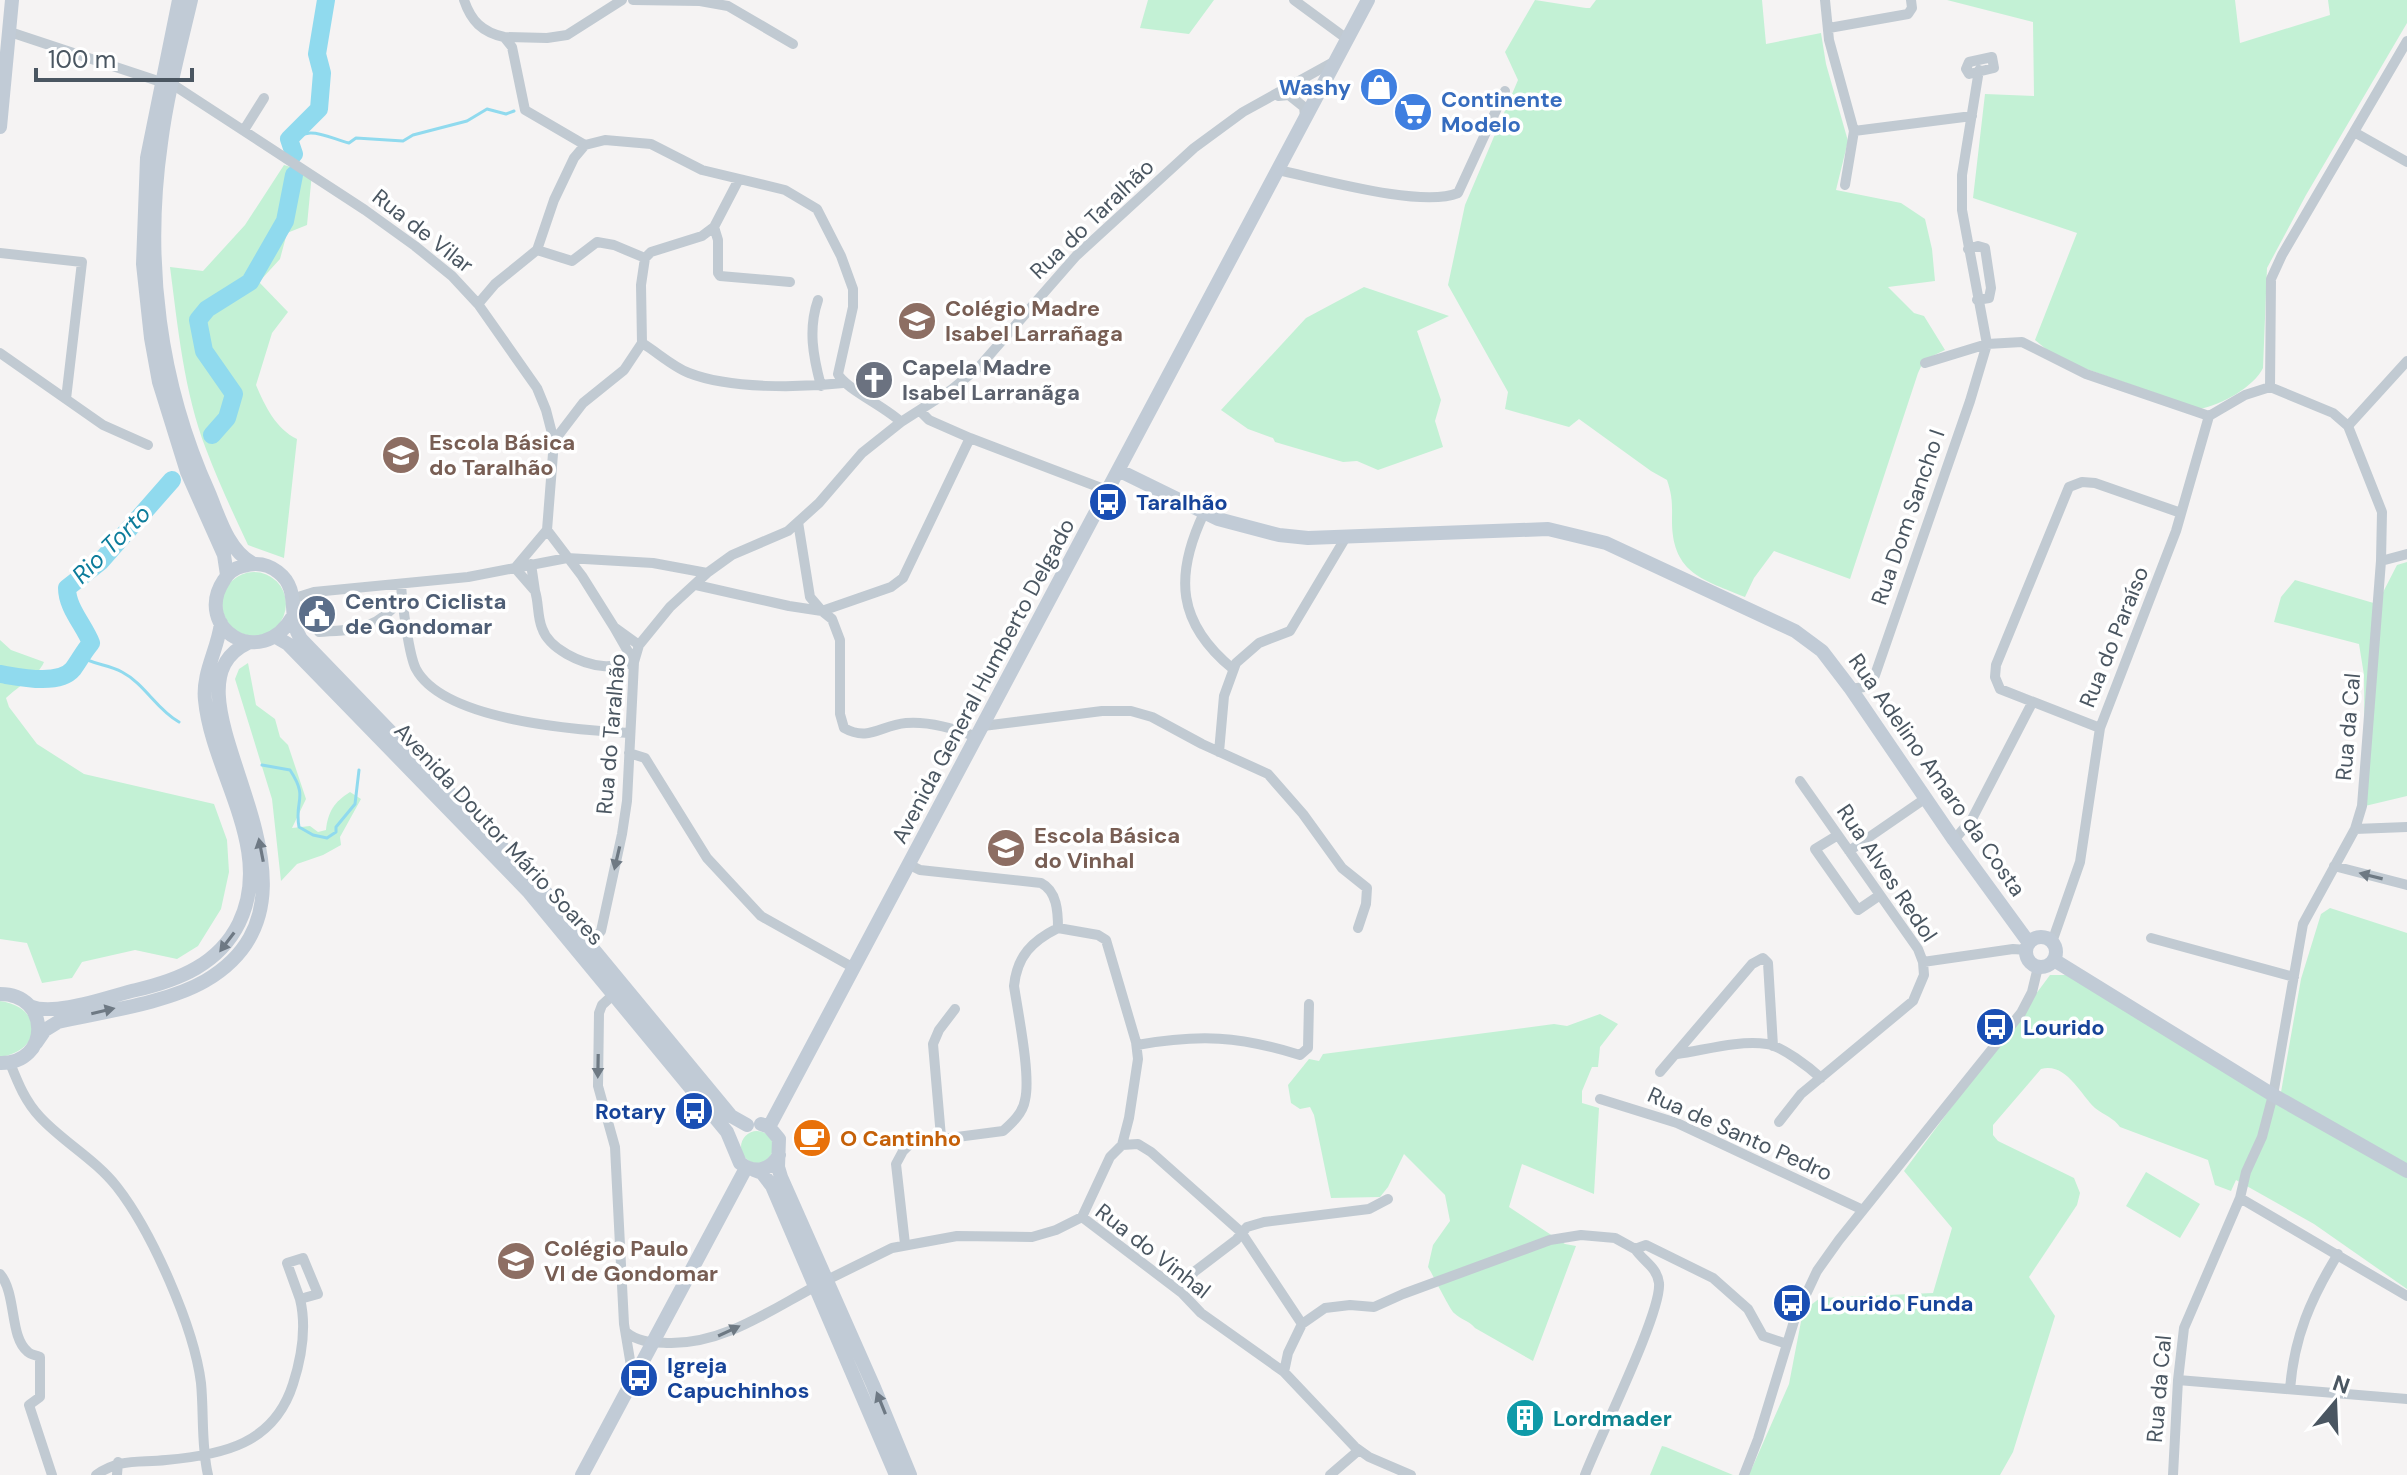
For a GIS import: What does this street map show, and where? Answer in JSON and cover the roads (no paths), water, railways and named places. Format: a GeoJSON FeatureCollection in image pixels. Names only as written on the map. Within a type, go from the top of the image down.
{"type":"FeatureCollection","features":[{"type":"Feature","properties":{"kind":"main road"},"geometry":{"type":"LineString","coordinates":[[0,127],[12,0]]}},
{"type":"Feature","properties":{"kind":"main road","name":"Avenida Doutor Mário Soares"},"geometry":{"type":"LineString","coordinates":[[179,0],[167,83],[154,218],[155,283],[166,360],[183,427],[202,479],[231,542],[245,559],[280,572],[298,604],[293,625],[301,639],[516,861],[731,1116],[747,1125]]}},
{"type":"Feature","properties":{"kind":"main road","name":"Avenida Doutor Mário Soares"},"geometry":{"type":"LineString","coordinates":[[191,0],[147,158],[143,264],[151,338],[170,423],[187,472],[224,555],[227,575]]}},
{"type":"Feature","properties":{"kind":"main road","name":"Avenida General Humberto Delgado"},"geometry":{"type":"LineString","coordinates":[[769,1127],[1368,0]]}},
{"type":"Feature","properties":{"kind":"main road","name":"Rua Adelino Amaro da Costa"},"geometry":{"type":"LineString","coordinates":[[1120,471],[1204,513],[1279,535],[1308,538],[1548,529],[1590,538],[1660,567],[1795,631],[1822,651],[1851,689],[2028,947]]}},
{"type":"Feature","properties":{"kind":"main road"},"geometry":{"type":"LineString","coordinates":[[252,563],[238,567],[227,575],[216,598],[216,615],[236,638],[248,643],[276,637],[285,629],[298,604]]}},
{"type":"Feature","properties":{"kind":"main road"},"geometry":{"type":"LineString","coordinates":[[0,994],[13,995],[38,1009],[59,1008],[169,981],[205,963],[233,937],[246,905],[250,872],[245,840],[204,697],[206,675],[217,646],[221,623]]}},
{"type":"Feature","properties":{"kind":"main road","name":"Avenida Doutor Mário Soares"},"geometry":{"type":"LineString","coordinates":[[276,637],[288,644],[518,881],[727,1132],[733,1150]]}},
{"type":"Feature","properties":{"kind":"main road"},"geometry":{"type":"LineString","coordinates":[[5,1063],[25,1056],[45,1030],[58,1022],[169,996],[205,982],[226,967],[249,938],[261,907],[264,864],[256,827],[218,702],[222,667],[232,653],[248,643]]}},
{"type":"Feature","properties":{"kind":"main road"},"geometry":{"type":"LineString","coordinates":[[2040,938],[2052,942],[2056,949],[2054,960],[2049,965],[2038,967],[2030,962],[2028,947],[2040,938]]}},
{"type":"Feature","properties":{"kind":"main road"},"geometry":{"type":"LineString","coordinates":[[2054,960],[2273,1095],[2407,1171]]}},
{"type":"Feature","properties":{"kind":"main road"},"geometry":{"type":"LineString","coordinates":[[30,1006],[38,1024],[36,1043]]}},
{"type":"Feature","properties":{"kind":"main road"},"geometry":{"type":"LineString","coordinates":[[896,1475],[821,1283],[781,1177],[778,1167],[779,1139],[769,1127],[747,1125],[736,1135],[733,1150],[740,1163],[762,1173],[772,1186],[821,1283],[910,1475]]}},
{"type":"Feature","properties":{"kind":"main road"},"geometry":{"type":"LineString","coordinates":[[750,1169],[768,1168],[779,1155]]}},
{"type":"Feature","properties":{"kind":"main road"},"geometry":{"type":"LineString","coordinates":[[582,1475],[750,1169]]}},
{"type":"Feature","properties":{"kind":"street"},"geometry":{"type":"LineString","coordinates":[[464,0],[477,25],[491,34],[547,38],[567,35],[622,0]]}},
{"type":"Feature","properties":{"kind":"street"},"geometry":{"type":"LineString","coordinates":[[633,0],[700,1],[728,6],[793,44]]}},
{"type":"Feature","properties":{"kind":"street"},"geometry":{"type":"LineString","coordinates":[[1294,0],[1347,39]]}},
{"type":"Feature","properties":{"kind":"street"},"geometry":{"type":"LineString","coordinates":[[1825,0],[1829,40],[1854,131],[1845,185]]}},
{"type":"Feature","properties":{"kind":"street"},"geometry":{"type":"LineString","coordinates":[[1829,28],[1908,14],[1912,8],[1911,0]]}},
{"type":"Feature","properties":{"kind":"street","name":"Rua de Vilar"},"geometry":{"type":"LineString","coordinates":[[10,32],[167,83],[244,130],[415,246],[452,276],[478,304],[537,388],[546,410],[554,441],[547,530]]}},
{"type":"Feature","properties":{"kind":"street"},"geometry":{"type":"LineString","coordinates":[[504,37],[512,47],[525,110],[585,145]]}},
{"type":"Feature","properties":{"kind":"street"},"geometry":{"type":"LineString","coordinates":[[2270,387],[2271,279],[2407,41]]}},
{"type":"Feature","properties":{"kind":"street","name":"Rua do Taralhão"},"geometry":{"type":"LineString","coordinates":[[588,943],[601,931],[622,834],[627,801],[634,662],[639,645],[670,607],[732,555],[788,531],[819,503],[862,453],[979,367],[1076,256],[1194,148],[1243,112],[1336,60]]}},
{"type":"Feature","properties":{"kind":"street"},"geometry":{"type":"LineString","coordinates":[[1979,70],[1962,175],[1962,210],[1987,344]]}},
{"type":"Feature","properties":{"kind":"street"},"geometry":{"type":"LineString","coordinates":[[1278,170],[1403,195],[1444,198],[1458,193],[1505,91]]}},
{"type":"Feature","properties":{"kind":"street"},"geometry":{"type":"LineString","coordinates":[[1272,96],[1289,95],[1304,107],[1306,118]]}},
{"type":"Feature","properties":{"kind":"street"},"geometry":{"type":"LineString","coordinates":[[244,130],[264,98]]}},
{"type":"Feature","properties":{"kind":"street"},"geometry":{"type":"LineString","coordinates":[[1854,131],[1972,116]]}},
{"type":"Feature","properties":{"kind":"street"},"geometry":{"type":"LineString","coordinates":[[2354,132],[2407,162]]}},
{"type":"Feature","properties":{"kind":"street"},"geometry":{"type":"LineString","coordinates":[[478,304],[495,284],[537,250],[554,200],[574,158],[585,145],[605,140],[651,144],[702,170],[785,190],[817,209],[841,256],[853,289],[853,307],[838,368],[843,383]]}},
{"type":"Feature","properties":{"kind":"street"},"geometry":{"type":"LineString","coordinates":[[554,441],[583,403],[624,370],[642,343],[641,285],[645,258],[651,252],[702,236],[714,227],[739,179]]}},
{"type":"Feature","properties":{"kind":"street"},"geometry":{"type":"LineString","coordinates":[[714,227],[720,276],[790,282]]}},
{"type":"Feature","properties":{"kind":"street"},"geometry":{"type":"LineString","coordinates":[[537,250],[572,261],[597,242],[614,245],[645,258]]}},
{"type":"Feature","properties":{"kind":"street"},"geometry":{"type":"LineString","coordinates":[[1968,249],[1978,246],[1985,248],[1991,288],[1989,298],[1977,300]]}},
{"type":"Feature","properties":{"kind":"street"},"geometry":{"type":"LineString","coordinates":[[0,253],[82,262],[66,399]]}},
{"type":"Feature","properties":{"kind":"street"},"geometry":{"type":"LineString","coordinates":[[818,300],[814,312],[812,351],[821,386]]}},
{"type":"Feature","properties":{"kind":"street"},"geometry":{"type":"LineString","coordinates":[[1925,363],[1987,344],[2022,342],[2086,374],[2209,416],[2245,395],[2270,387],[2333,413],[2348,426],[2407,361]]}},
{"type":"Feature","properties":{"kind":"street"},"geometry":{"type":"LineString","coordinates":[[642,343],[685,372],[712,379],[792,388],[843,383],[901,422]]}},
{"type":"Feature","properties":{"kind":"street","name":"Rua Dom Sancho I"},"geometry":{"type":"LineString","coordinates":[[1851,689],[1864,687],[1875,675],[1987,344]]}},
{"type":"Feature","properties":{"kind":"street"},"geometry":{"type":"LineString","coordinates":[[2,357],[103,425],[148,445]]}},
{"type":"Feature","properties":{"kind":"street"},"geometry":{"type":"LineString","coordinates":[[920,411],[929,420],[970,438],[1109,491]]}},
{"type":"Feature","properties":{"kind":"street","name":"Rua do Paraíso"},"geometry":{"type":"LineString","coordinates":[[2052,942],[2080,862],[2100,728],[2161,574],[2209,416]]}},
{"type":"Feature","properties":{"kind":"street","name":"Rua da Cal"},"geometry":{"type":"LineString","coordinates":[[2173,1475],[2184,1328],[2240,1198],[2246,1172],[2262,1137],[2273,1095],[2303,924],[2355,829],[2362,806],[2382,512],[2348,426]]}},
{"type":"Feature","properties":{"kind":"street"},"geometry":{"type":"LineString","coordinates":[[696,585],[822,611],[891,587],[903,578],[970,438]]}},
{"type":"Feature","properties":{"kind":"street"},"geometry":{"type":"LineString","coordinates":[[2100,728],[2000,689],[1995,677],[1996,665],[2069,487],[2082,482],[2095,483],[2181,513]]}},
{"type":"Feature","properties":{"kind":"street"},"geometry":{"type":"LineString","coordinates":[[1204,513],[1186,556],[1183,584],[1197,628],[1215,654],[1233,669]]}},
{"type":"Feature","properties":{"kind":"street"},"geometry":{"type":"LineString","coordinates":[[798,522],[810,597],[832,619],[840,640],[840,714],[844,728],[855,734],[872,733],[905,723],[980,732],[1102,711],[1131,711],[1152,717],[1268,774],[1303,814],[1342,868],[1367,888],[1366,904],[1358,928]]}},
{"type":"Feature","properties":{"kind":"street"},"geometry":{"type":"LineString","coordinates":[[515,568],[547,530],[582,576],[634,662],[604,667],[581,661],[551,644],[541,627],[531,564]]}},
{"type":"Feature","properties":{"kind":"street"},"geometry":{"type":"LineString","coordinates":[[1219,752],[1224,696],[1236,663],[1259,643],[1290,631],[1346,537]]}},
{"type":"Feature","properties":{"kind":"street"},"geometry":{"type":"LineString","coordinates":[[2381,561],[2407,554]]}},
{"type":"Feature","properties":{"kind":"street"},"geometry":{"type":"LineString","coordinates":[[298,604],[567,558],[653,563],[707,573]]}},
{"type":"Feature","properties":{"kind":"street"},"geometry":{"type":"LineString","coordinates":[[515,568],[535,591]]}},
{"type":"Feature","properties":{"kind":"street"},"geometry":{"type":"LineString","coordinates":[[401,584],[415,668],[433,688],[477,709],[531,724],[630,733]]}},
{"type":"Feature","properties":{"kind":"street"},"geometry":{"type":"LineString","coordinates":[[319,632],[371,625],[385,617],[402,599]]}},
{"type":"Feature","properties":{"kind":"street"},"geometry":{"type":"LineString","coordinates":[[614,627],[639,645]]}},
{"type":"Feature","properties":{"kind":"street"},"geometry":{"type":"LineString","coordinates":[[1954,840],[1972,819],[2032,703]]}},
{"type":"Feature","properties":{"kind":"street"},"geometry":{"type":"LineString","coordinates":[[629,753],[645,758],[707,858],[761,916],[854,968]]}},
{"type":"Feature","properties":{"kind":"street","name":"Rua Alves Redol"},"geometry":{"type":"LineString","coordinates":[[1779,1122],[1801,1094],[1913,1001],[1922,985],[1923,962],[1918,949],[1800,781]]}},
{"type":"Feature","properties":{"kind":"street"},"geometry":{"type":"LineString","coordinates":[[1849,851],[1926,798]]}},
{"type":"Feature","properties":{"kind":"street"},"geometry":{"type":"LineString","coordinates":[[2355,829],[2407,827]]}},
{"type":"Feature","properties":{"kind":"street"},"geometry":{"type":"LineString","coordinates":[[1838,835],[1815,849],[1858,910],[1880,895]]}},
{"type":"Feature","properties":{"kind":"street"},"geometry":{"type":"LineString","coordinates":[[910,865],[920,870],[1041,883],[1053,893],[1058,928]]}},
{"type":"Feature","properties":{"kind":"street"},"geometry":{"type":"LineString","coordinates":[[2334,866],[2407,885]]}},
{"type":"Feature","properties":{"kind":"street"},"geometry":{"type":"LineString","coordinates":[[905,1244],[896,1164],[903,1151],[911,1143],[1003,1131],[1014,1121],[1025,1103],[1027,1083],[1015,974],[1027,949],[1058,928],[1098,935],[1106,940],[1137,1045],[1138,1059],[1122,1145],[1110,1157],[1082,1217]]}},
{"type":"Feature","properties":{"kind":"street"},"geometry":{"type":"LineString","coordinates":[[2151,938],[2294,977]]}},
{"type":"Feature","properties":{"kind":"street"},"geometry":{"type":"LineString","coordinates":[[1923,962],[2028,947]]}},
{"type":"Feature","properties":{"kind":"street"},"geometry":{"type":"LineString","coordinates":[[1660,1072],[1752,964],[1763,958],[1768,963],[1773,1046]]}},
{"type":"Feature","properties":{"kind":"street"},"geometry":{"type":"LineString","coordinates":[[1744,1475],[1809,1284],[1839,1240],[2021,1013],[2032,992],[2038,967]]}},
{"type":"Feature","properties":{"kind":"street"},"geometry":{"type":"LineString","coordinates":[[614,994],[602,1005],[599,1013],[597,1077],[615,1147],[626,1332],[633,1378]]}},
{"type":"Feature","properties":{"kind":"street"},"geometry":{"type":"LineString","coordinates":[[1137,1045],[1215,1037],[1259,1042],[1300,1055],[1308,1048],[1309,1004]]}},
{"type":"Feature","properties":{"kind":"street"},"geometry":{"type":"LineString","coordinates":[[941,1137],[933,1044],[955,1009]]}},
{"type":"Feature","properties":{"kind":"street"},"geometry":{"type":"LineString","coordinates":[[1677,1054],[1749,1043],[1773,1046],[1821,1078]]}},
{"type":"Feature","properties":{"kind":"street"},"geometry":{"type":"LineString","coordinates":[[5,1063],[40,1117],[88,1157],[117,1187],[153,1249],[177,1302],[195,1354],[201,1383],[204,1455],[208,1475]]}},
{"type":"Feature","properties":{"kind":"street","name":"Rua de Santo Pedro"},"geometry":{"type":"LineString","coordinates":[[1600,1099],[1677,1123],[1863,1210]]}},
{"type":"Feature","properties":{"kind":"street"},"geometry":{"type":"LineString","coordinates":[[1122,1145],[1138,1144],[1151,1152],[1241,1232],[1302,1324]]}},
{"type":"Feature","properties":{"kind":"street"},"geometry":{"type":"LineString","coordinates":[[2240,1198],[2407,1296]]}},
{"type":"Feature","properties":{"kind":"street"},"geometry":{"type":"LineString","coordinates":[[1182,1293],[1194,1272],[1236,1240],[1247,1227],[1264,1222],[1369,1209],[1388,1199]]}},
{"type":"Feature","properties":{"kind":"street","name":"Rua do Vinhal"},"geometry":{"type":"LineString","coordinates":[[654,1342],[684,1344],[715,1338],[877,1253],[905,1244],[957,1236],[1032,1237],[1056,1230],[1082,1217],[1182,1293],[1201,1313],[1284,1372],[1359,1450],[1411,1475]]}},
{"type":"Feature","properties":{"kind":"street"},"geometry":{"type":"LineString","coordinates":[[1284,1372],[1288,1353],[1302,1324],[1325,1308],[1350,1305],[1374,1307],[1550,1240],[1581,1235],[1615,1238],[1635,1249],[1655,1269],[1660,1287],[1643,1338],[1585,1475]]}},
{"type":"Feature","properties":{"kind":"street"},"geometry":{"type":"LineString","coordinates":[[1635,1249],[1646,1245],[1713,1278],[1748,1309],[1763,1336],[1787,1344]]}},
{"type":"Feature","properties":{"kind":"street"},"geometry":{"type":"LineString","coordinates":[[2290,1389],[2296,1343],[2319,1285],[2338,1254]]}},
{"type":"Feature","properties":{"kind":"street"},"geometry":{"type":"LineString","coordinates":[[0,1274],[8,1283],[19,1338],[27,1352],[40,1357],[40,1397],[29,1405],[52,1475]]}},
{"type":"Feature","properties":{"kind":"street"},"geometry":{"type":"LineString","coordinates":[[96,1475],[118,1462],[204,1455],[245,1443],[261,1433],[280,1414],[297,1370],[304,1318],[300,1299]]}},
{"type":"Feature","properties":{"kind":"street"},"geometry":{"type":"LineString","coordinates":[[626,1332],[640,1341],[654,1342]]}},
{"type":"Feature","properties":{"kind":"street"},"geometry":{"type":"LineString","coordinates":[[2178,1380],[2407,1399]]}},
{"type":"Feature","properties":{"kind":"street"},"geometry":{"type":"LineString","coordinates":[[1330,1475],[1359,1450]]}},
{"type":"Feature","properties":{"kind":"street"},"geometry":{"type":"LineString","coordinates":[[117,1475],[118,1462]]}},
{"type":"Feature","properties":{"kind":"waterway","name":"Rio Torto"},"geometry":{"type":"LineString","coordinates":[[294,154],[289,139],[319,109],[322,73],[317,54],[326,0]]}},
{"type":"Feature","properties":{"kind":"waterway"},"geometry":{"type":"LineString","coordinates":[[290,147],[296,139],[309,133],[349,143],[356,138],[403,141],[413,135],[467,121],[487,109],[506,114],[514,111]]}},
{"type":"Feature","properties":{"kind":"waterway","name":"Rio Torto"},"geometry":{"type":"LineString","coordinates":[[212,435],[227,418],[234,394],[204,351],[198,320],[207,309],[250,282],[285,221],[294,175]]}},
{"type":"Feature","properties":{"kind":"waterway","name":"Rio Torto"},"geometry":{"type":"LineString","coordinates":[[0,674],[49,679],[73,669],[91,643],[73,609],[67,588],[100,562],[172,480]]}},
{"type":"Feature","properties":{"kind":"waterway"},"geometry":{"type":"LineString","coordinates":[[80,656],[130,677],[179,722]]}},
{"type":"Feature","properties":{"kind":"waterway"},"geometry":{"type":"LineString","coordinates":[[262,765],[290,770],[300,793],[299,827],[327,838],[336,832],[336,827],[355,804],[359,770]]}},
{"type":"Feature","properties":{"kind":"place","name":"Washy"},"geometry":{"type":"Point","coordinates":[1379,87]}},
{"type":"Feature","properties":{"kind":"place","name":"Continente Modelo"},"geometry":{"type":"Point","coordinates":[1413,112]}},
{"type":"Feature","properties":{"kind":"place","name":"Colégio Madre Isabel Larrañaga"},"geometry":{"type":"Point","coordinates":[917,321]}},
{"type":"Feature","properties":{"kind":"place","name":"Capela Madre Isabel Larranãga"},"geometry":{"type":"Point","coordinates":[874,380]}},
{"type":"Feature","properties":{"kind":"place","name":"Escola Básica do Taralhão"},"geometry":{"type":"Point","coordinates":[401,455]}},
{"type":"Feature","properties":{"kind":"place","name":"Taralhão"},"geometry":{"type":"Point","coordinates":[1108,502]}},
{"type":"Feature","properties":{"kind":"place","name":"Centro Ciclista de Gondomar"},"geometry":{"type":"Point","coordinates":[317,614]}},
{"type":"Feature","properties":{"kind":"place","name":"Escola Básica do Vinhal"},"geometry":{"type":"Point","coordinates":[1006,848]}},
{"type":"Feature","properties":{"kind":"place","name":"Lourido"},"geometry":{"type":"Point","coordinates":[1995,1027]}},
{"type":"Feature","properties":{"kind":"place","name":"Rotary"},"geometry":{"type":"Point","coordinates":[694,1111]}},
{"type":"Feature","properties":{"kind":"place","name":"O Cantinho"},"geometry":{"type":"Point","coordinates":[812,1138]}},
{"type":"Feature","properties":{"kind":"place","name":"Colégio Paulo VI de Gondomar"},"geometry":{"type":"Point","coordinates":[516,1261]}},
{"type":"Feature","properties":{"kind":"place","name":"Lourido Funda"},"geometry":{"type":"Point","coordinates":[1792,1303]}},
{"type":"Feature","properties":{"kind":"place","name":"Igreja Capuchinhos"},"geometry":{"type":"Point","coordinates":[639,1378]}},
{"type":"Feature","properties":{"kind":"place","name":"Lordmader"},"geometry":{"type":"Point","coordinates":[1525,1418]}}]}
